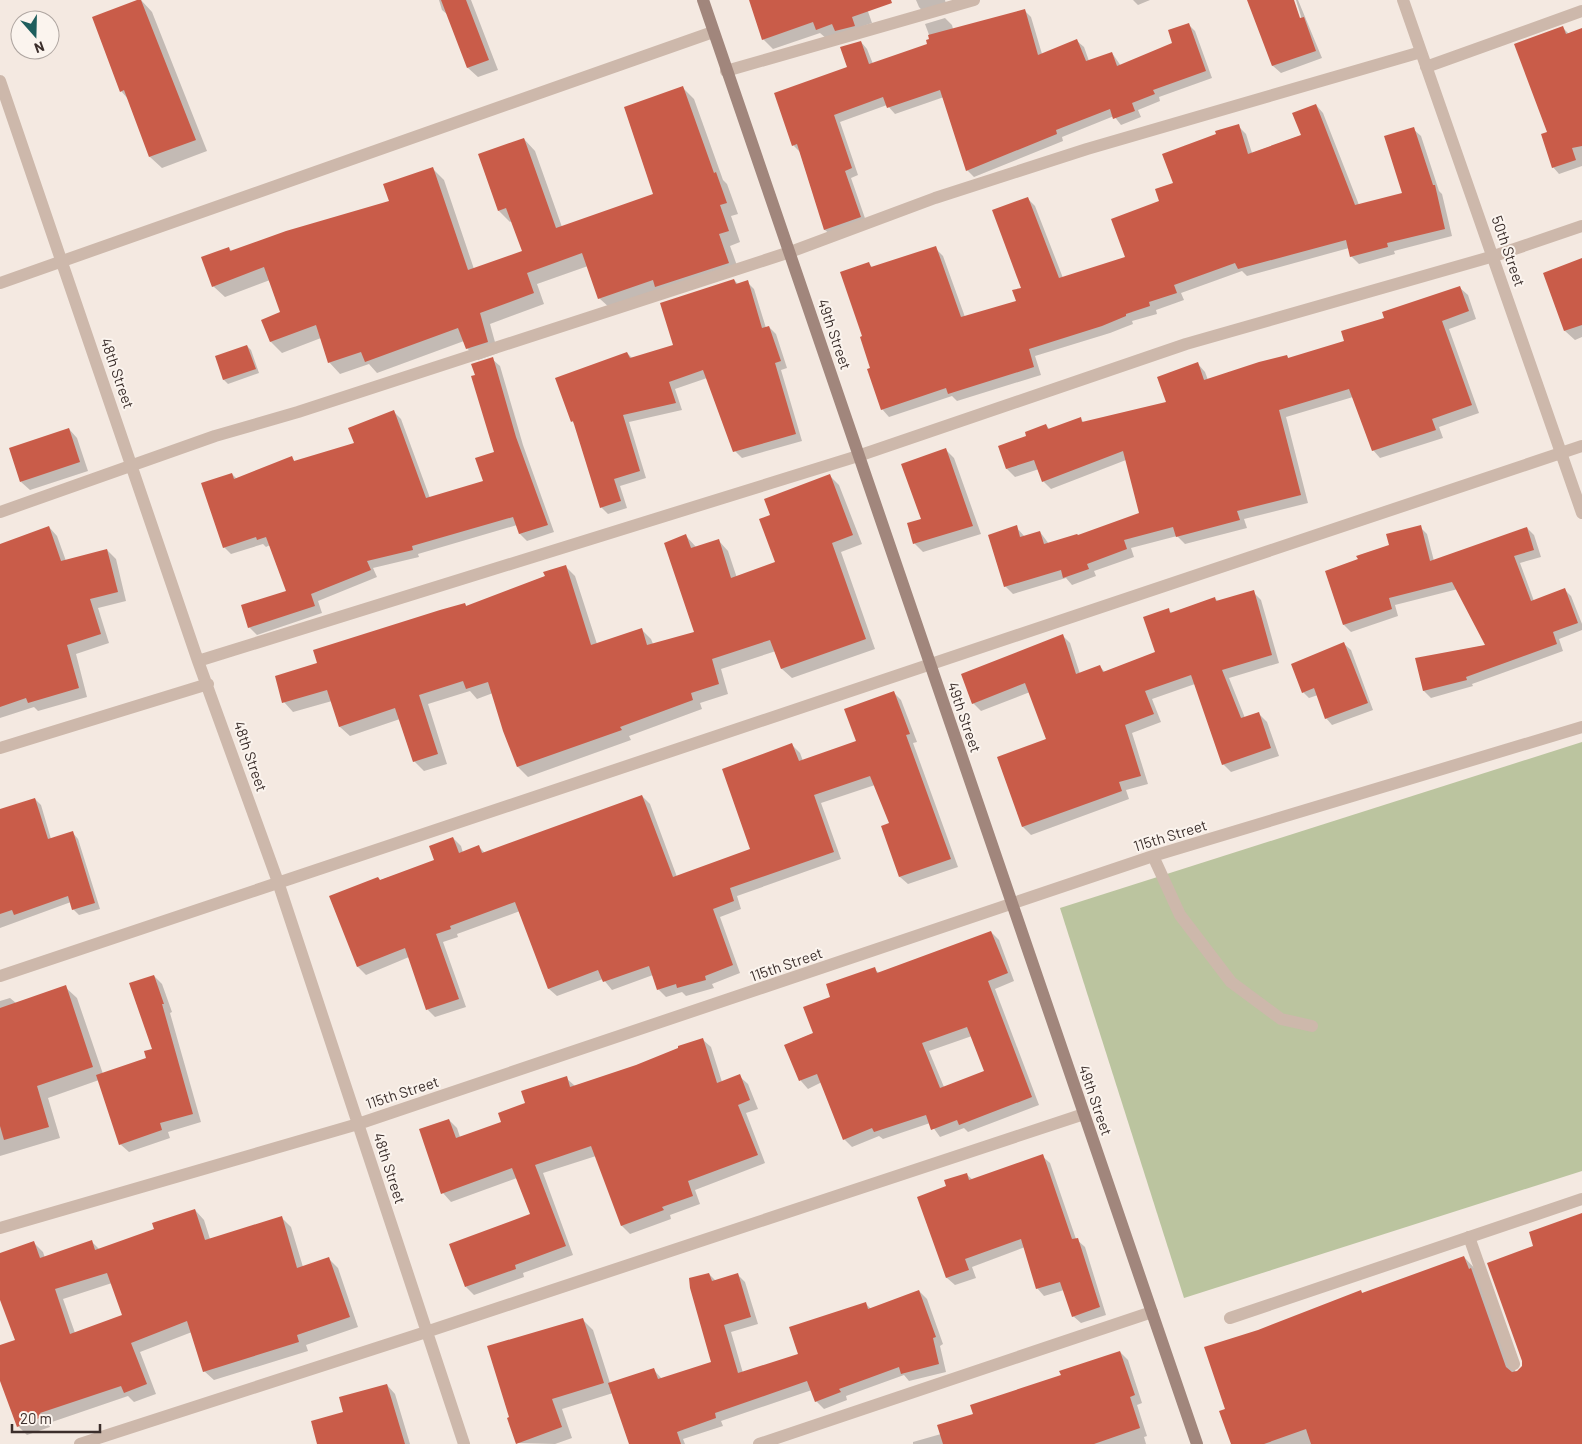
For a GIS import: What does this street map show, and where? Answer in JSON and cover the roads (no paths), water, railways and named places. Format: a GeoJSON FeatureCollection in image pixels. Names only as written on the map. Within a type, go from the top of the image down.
{"type":"FeatureCollection","features":[{"type":"Feature","properties":{"kind":"main road","name":"49th Street"},"geometry":{"type":"LineString","coordinates":[[703,0],[1197,1444]]}},
{"type":"Feature","properties":{"kind":"street"},"geometry":{"type":"LineString","coordinates":[[726,71],[974,0]]}},
{"type":"Feature","properties":{"kind":"street","name":"50th Street"},"geometry":{"type":"LineString","coordinates":[[1403,0],[1494,256],[1582,513]]}},
{"type":"Feature","properties":{"kind":"street"},"geometry":{"type":"LineString","coordinates":[[1426,67],[1582,11]]}},
{"type":"Feature","properties":{"kind":"street"},"geometry":{"type":"LineString","coordinates":[[0,283],[713,32]]}},
{"type":"Feature","properties":{"kind":"street"},"geometry":{"type":"LineString","coordinates":[[0,512],[215,436],[317,406],[790,252],[935,198],[1087,149],[1421,52]]}},
{"type":"Feature","properties":{"kind":"street","name":"48th Street"},"geometry":{"type":"LineString","coordinates":[[0,81],[198,661],[208,684],[278,882],[464,1444]]}},
{"type":"Feature","properties":{"kind":"street"},"geometry":{"type":"LineString","coordinates":[[198,661],[858,456],[1186,344],[1494,256],[1582,226]]}},
{"type":"Feature","properties":{"kind":"street"},"geometry":{"type":"LineString","coordinates":[[0,976],[1582,446]]}},
{"type":"Feature","properties":{"kind":"street"},"geometry":{"type":"LineString","coordinates":[[0,748],[208,684]]}},
{"type":"Feature","properties":{"kind":"street","name":"115th Street"},"geometry":{"type":"LineString","coordinates":[[0,1228],[358,1124],[1014,905],[1153,856],[1582,727]]}},
{"type":"Feature","properties":{"kind":"street"},"geometry":{"type":"LineString","coordinates":[[1153,856],[1180,915],[1230,982],[1281,1019],[1312,1026]]}},
{"type":"Feature","properties":{"kind":"street"},"geometry":{"type":"LineString","coordinates":[[80,1444],[426,1332],[1084,1114]]}},
{"type":"Feature","properties":{"kind":"street"},"geometry":{"type":"LineString","coordinates":[[1230,1318],[1582,1199]]}},
{"type":"Feature","properties":{"kind":"street"},"geometry":{"type":"LineString","coordinates":[[1469,1237],[1514,1364]]}},
{"type":"Feature","properties":{"kind":"street"},"geometry":{"type":"LineString","coordinates":[[759,1444],[1152,1312]]}}]}
